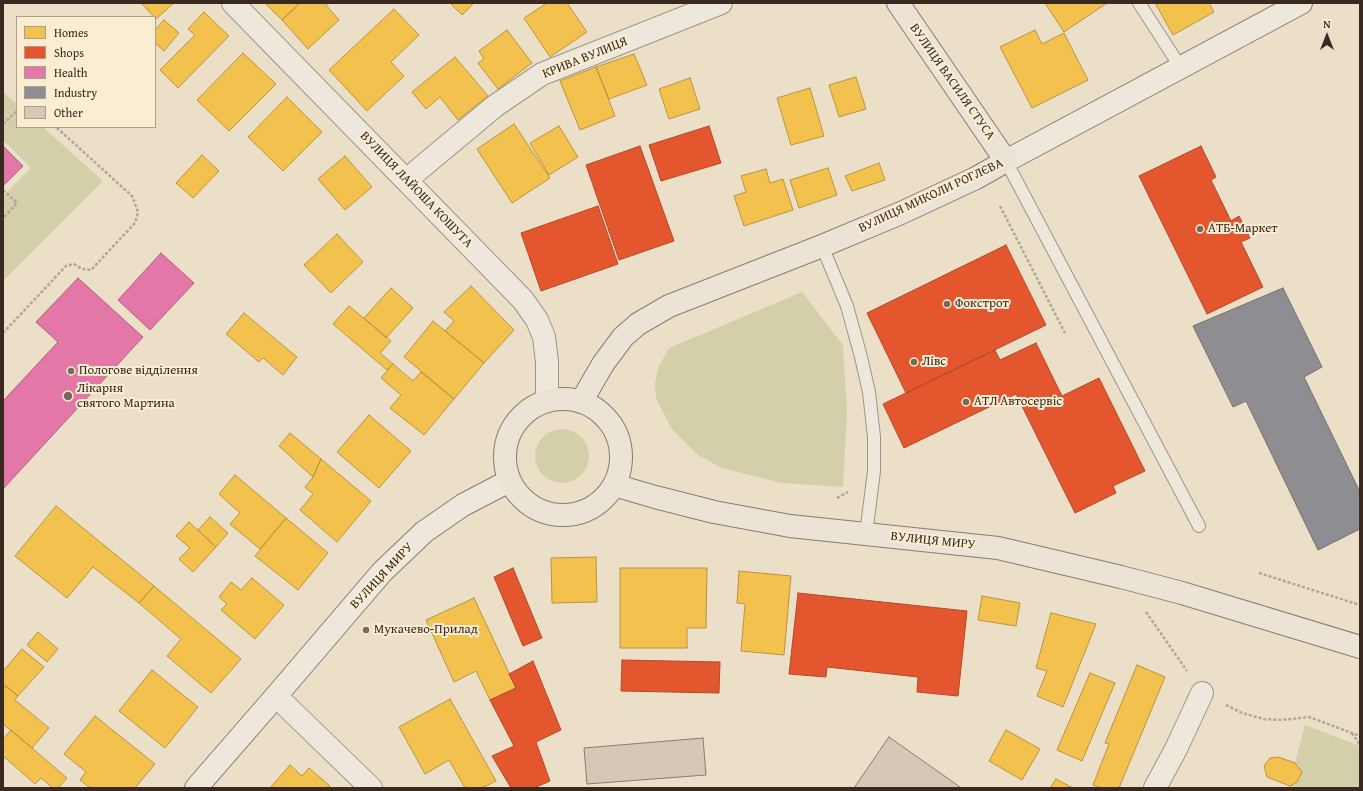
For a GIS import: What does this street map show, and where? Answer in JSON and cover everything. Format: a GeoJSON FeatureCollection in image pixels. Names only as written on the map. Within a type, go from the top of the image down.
{"type":"FeatureCollection","features":[{"type":"Feature","properties":{"kind":"main road","name":"ВУЛИЦЯ ВАСИЛЯ СТУСА"},"geometry":{"type":"LineString","coordinates":[[898,3],[1006,161]]}},
{"type":"Feature","properties":{"kind":"main road","name":"ВУЛИЦЯ МИКОЛИ РОГЛЄВА"},"geometry":{"type":"LineString","coordinates":[[581,402],[603,364],[623,337],[638,324],[669,306],[822,246],[901,213],[976,178],[1006,161]]}},
{"type":"Feature","properties":{"kind":"main road"},"geometry":{"type":"LineString","coordinates":[[564,399],[581,402],[598,411],[610,424],[618,440],[621,458],[618,476],[607,497],[597,506],[579,514],[560,516],[542,511],[525,501],[509,481],[505,470],[504,452],[508,435],[517,420],[531,408],[547,401],[564,399]]}},
{"type":"Feature","properties":{"kind":"main road","name":"ВУЛИЦЯ МИРУ"},"geometry":{"type":"LineString","coordinates":[[614,485],[714,512],[790,526],[998,548],[1121,577],[1360,647]]}},
{"type":"Feature","properties":{"kind":"street","name":"ВУЛИЦЯ ЛАЙОША КОШУТА"},"geometry":{"type":"LineString","coordinates":[[233,3],[523,300],[537,320],[544,337],[547,362],[547,401]]}},
{"type":"Feature","properties":{"kind":"street","name":"КРИВА ВУЛИЦЯ"},"geometry":{"type":"LineString","coordinates":[[407,181],[495,106],[542,74],[721,3]]}},
{"type":"Feature","properties":{"kind":"street","name":"ВУЛИЦЯ МИКОЛИ РОГЛЄВА"},"geometry":{"type":"LineString","coordinates":[[1006,161],[1301,3]]}},
{"type":"Feature","properties":{"kind":"street","name":"ВУЛИЦЯ МИРУ"},"geometry":{"type":"LineString","coordinates":[[196,788],[382,572],[420,535],[463,505],[509,481]]}},
{"type":"Feature","properties":{"kind":"street"},"geometry":{"type":"LineString","coordinates":[[1155,788],[1176,749],[1202,693]]}},
{"type":"Feature","properties":{"kind":"street"},"geometry":{"type":"LineString","coordinates":[[276,696],[371,788]]}},
{"type":"Feature","properties":{"kind":"lane"},"geometry":{"type":"LineString","coordinates":[[1139,3],[1181,68]]}},
{"type":"Feature","properties":{"kind":"lane"},"geometry":{"type":"LineString","coordinates":[[1006,161],[1199,526]]}},
{"type":"Feature","properties":{"kind":"lane"},"geometry":{"type":"LineString","coordinates":[[822,246],[847,306],[869,392],[874,438],[874,471],[866,534]]}},
{"type":"Feature","properties":{"kind":"path"},"geometry":{"type":"LineString","coordinates":[[3,124],[16,112]]}},
{"type":"Feature","properties":{"kind":"path"},"geometry":{"type":"LineString","coordinates":[[3,333],[66,266],[74,264],[82,269],[91,270],[135,223],[138,212],[132,196],[57,128]]}},
{"type":"Feature","properties":{"kind":"path"},"geometry":{"type":"LineString","coordinates":[[3,190],[17,203],[3,218]]}},
{"type":"Feature","properties":{"kind":"path"},"geometry":{"type":"LineString","coordinates":[[1000,206],[1065,333]]}},
{"type":"Feature","properties":{"kind":"path"},"geometry":{"type":"LineString","coordinates":[[1259,573],[1360,604]]}},
{"type":"Feature","properties":{"kind":"path"},"geometry":{"type":"LineString","coordinates":[[1352,733],[1360,745]]}},
{"type":"Feature","properties":{"kind":"shaded area"},"geometry":{"type":"Polygon","coordinates":[[[3,92],[16,103],[16,128],[44,128],[103,181],[3,281],[3,196],[31,168],[3,140],[3,92]]]}},
{"type":"Feature","properties":{"kind":"shaded area"},"geometry":{"type":"Polygon","coordinates":[[[802,292],[843,345],[847,411],[843,487],[782,483],[722,468],[698,455],[672,429],[656,399],[655,383],[659,366],[669,348],[802,292]]]}},
{"type":"Feature","properties":{"kind":"shaded area"},"geometry":{"type":"Polygon","coordinates":[[[562,429],[572,431],[581,437],[587,446],[589,456],[587,466],[581,475],[572,481],[562,483],[552,481],[543,475],[537,466],[535,456],[537,446],[543,437],[552,431],[562,429]]]}},
{"type":"Feature","properties":{"kind":"shaded area"},"geometry":{"type":"Polygon","coordinates":[[[1305,725],[1360,746],[1360,788],[1289,788],[1289,785],[1267,777],[1264,766],[1270,758],[1278,757],[1295,762],[1305,725]]]}},
{"type":"Feature","properties":{"kind":"building: Homes"},"geometry":{"type":"Polygon","coordinates":[[[141,3],[174,3],[156,19],[156,16],[153,16],[141,3]]]}},
{"type":"Feature","properties":{"kind":"building: Homes"},"geometry":{"type":"Polygon","coordinates":[[[265,3],[300,3],[282,20],[265,3]]]}},
{"type":"Feature","properties":{"kind":"building: Homes"},"geometry":{"type":"Polygon","coordinates":[[[300,3],[328,3],[326,5],[339,20],[308,49],[282,20],[300,3]]]}},
{"type":"Feature","properties":{"kind":"building: Homes"},"geometry":{"type":"Polygon","coordinates":[[[450,3],[474,3],[462,15],[450,3]]]}},
{"type":"Feature","properties":{"kind":"building: Homes"},"geometry":{"type":"Polygon","coordinates":[[[547,3],[567,3],[587,32],[550,57],[524,18],[547,3]]]}},
{"type":"Feature","properties":{"kind":"building: Homes"},"geometry":{"type":"Polygon","coordinates":[[[1045,3],[1107,3],[1064,32],[1045,3]]]}},
{"type":"Feature","properties":{"kind":"building: Homes"},"geometry":{"type":"Polygon","coordinates":[[[1155,3],[1209,3],[1214,12],[1173,35],[1155,3]]]}},
{"type":"Feature","properties":{"kind":"building: Homes"},"geometry":{"type":"Polygon","coordinates":[[[394,9],[419,35],[391,62],[404,76],[367,111],[329,70],[394,9]]]}},
{"type":"Feature","properties":{"kind":"building: Homes"},"geometry":{"type":"Polygon","coordinates":[[[204,12],[229,36],[178,88],[160,70],[195,35],[188,29],[204,12]]]}},
{"type":"Feature","properties":{"kind":"building: Homes"},"geometry":{"type":"Polygon","coordinates":[[[164,20],[179,33],[164,51],[156,44],[156,29],[164,20]]]}},
{"type":"Feature","properties":{"kind":"building: Homes"},"geometry":{"type":"Polygon","coordinates":[[[507,30],[532,63],[498,89],[478,63],[484,59],[479,51],[507,30]]]}},
{"type":"Feature","properties":{"kind":"building: Homes"},"geometry":{"type":"Polygon","coordinates":[[[1035,30],[1042,44],[1064,33],[1088,80],[1032,108],[1000,47],[1035,30]]]}},
{"type":"Feature","properties":{"kind":"building: Homes"},"geometry":{"type":"Polygon","coordinates":[[[243,53],[276,84],[229,131],[197,100],[243,53]]]}},
{"type":"Feature","properties":{"kind":"building: Homes"},"geometry":{"type":"Polygon","coordinates":[[[634,54],[647,85],[609,99],[596,67],[634,54]]]}},
{"type":"Feature","properties":{"kind":"building: Homes"},"geometry":{"type":"Polygon","coordinates":[[[455,57],[488,96],[458,120],[440,97],[426,109],[412,92],[455,57]]]}},
{"type":"Feature","properties":{"kind":"building: Homes"},"geometry":{"type":"Polygon","coordinates":[[[596,67],[615,116],[580,130],[560,81],[596,67]]]}},
{"type":"Feature","properties":{"kind":"building: Homes"},"geometry":{"type":"Polygon","coordinates":[[[856,77],[866,109],[839,117],[829,85],[856,77]]]}},
{"type":"Feature","properties":{"kind":"building: Homes"},"geometry":{"type":"Polygon","coordinates":[[[690,78],[700,109],[669,119],[659,89],[690,78]]]}},
{"type":"Feature","properties":{"kind":"building: Homes"},"geometry":{"type":"Polygon","coordinates":[[[810,88],[824,136],[791,145],[777,98],[810,88]]]}},
{"type":"Feature","properties":{"kind":"building: Homes"},"geometry":{"type":"Polygon","coordinates":[[[287,97],[322,132],[283,171],[248,137],[287,97]]]}},
{"type":"Feature","properties":{"kind":"building: Homes"},"geometry":{"type":"Polygon","coordinates":[[[514,124],[550,178],[512,203],[477,149],[514,124]]]}},
{"type":"Feature","properties":{"kind":"building: Homes"},"geometry":{"type":"Polygon","coordinates":[[[559,126],[578,157],[549,175],[530,143],[559,126]]]}},
{"type":"Feature","properties":{"kind":"building: Homes"},"geometry":{"type":"Polygon","coordinates":[[[202,155],[219,171],[193,198],[176,183],[202,155]]]}},
{"type":"Feature","properties":{"kind":"building: Homes"},"geometry":{"type":"Polygon","coordinates":[[[345,156],[372,187],[345,210],[318,179],[345,156]]]}},
{"type":"Feature","properties":{"kind":"building: Homes"},"geometry":{"type":"Polygon","coordinates":[[[879,163],[885,180],[852,191],[845,176],[879,163]]]}},
{"type":"Feature","properties":{"kind":"building: Homes"},"geometry":{"type":"Polygon","coordinates":[[[828,168],[837,195],[799,208],[790,180],[828,168]]]}},
{"type":"Feature","properties":{"kind":"building: Homes"},"geometry":{"type":"Polygon","coordinates":[[[766,169],[770,183],[783,179],[793,210],[744,226],[734,196],[746,192],[741,176],[766,169]]]}},
{"type":"Feature","properties":{"kind":"building: Homes"},"geometry":{"type":"Polygon","coordinates":[[[337,234],[363,262],[331,293],[304,265],[337,234]]]}},
{"type":"Feature","properties":{"kind":"building: Homes"},"geometry":{"type":"Polygon","coordinates":[[[471,286],[514,330],[484,363],[445,331],[454,321],[444,312],[471,286]]]}},
{"type":"Feature","properties":{"kind":"building: Homes"},"geometry":{"type":"Polygon","coordinates":[[[391,288],[413,308],[386,338],[364,318],[391,288]]]}},
{"type":"Feature","properties":{"kind":"building: Homes"},"geometry":{"type":"Polygon","coordinates":[[[349,306],[391,341],[380,353],[393,364],[387,370],[333,324],[349,306]]]}},
{"type":"Feature","properties":{"kind":"building: Homes"},"geometry":{"type":"Polygon","coordinates":[[[244,313],[297,357],[283,375],[263,358],[259,362],[226,334],[244,313]]]}},
{"type":"Feature","properties":{"kind":"building: Homes"},"geometry":{"type":"Polygon","coordinates":[[[433,321],[484,363],[454,399],[404,357],[433,321]]]}},
{"type":"Feature","properties":{"kind":"building: Homes"},"geometry":{"type":"Polygon","coordinates":[[[393,364],[413,381],[421,372],[454,399],[424,435],[390,408],[401,395],[381,378],[393,364]]]}},
{"type":"Feature","properties":{"kind":"building: Homes"},"geometry":{"type":"Polygon","coordinates":[[[369,415],[411,451],[379,488],[337,452],[369,415]]]}},
{"type":"Feature","properties":{"kind":"building: Homes"},"geometry":{"type":"Polygon","coordinates":[[[290,433],[321,459],[313,477],[279,446],[290,433]]]}},
{"type":"Feature","properties":{"kind":"building: Homes"},"geometry":{"type":"Polygon","coordinates":[[[321,459],[371,501],[337,542],[300,510],[313,494],[305,487],[313,477],[321,459]]]}},
{"type":"Feature","properties":{"kind":"building: Homes"},"geometry":{"type":"Polygon","coordinates":[[[235,475],[286,518],[260,549],[230,524],[240,513],[219,494],[235,475]]]}},
{"type":"Feature","properties":{"kind":"building: Homes"},"geometry":{"type":"Polygon","coordinates":[[[56,506],[154,586],[139,603],[93,567],[67,598],[15,556],[56,506]]]}},
{"type":"Feature","properties":{"kind":"building: Homes"},"geometry":{"type":"Polygon","coordinates":[[[210,517],[228,533],[216,547],[198,530],[210,517]]]}},
{"type":"Feature","properties":{"kind":"building: Homes"},"geometry":{"type":"Polygon","coordinates":[[[286,518],[328,553],[298,590],[255,556],[286,518]]]}},
{"type":"Feature","properties":{"kind":"building: Homes"},"geometry":{"type":"Polygon","coordinates":[[[189,522],[216,547],[193,572],[179,559],[190,548],[176,536],[189,522]]]}},
{"type":"Feature","properties":{"kind":"building: Homes"},"geometry":{"type":"Polygon","coordinates":[[[596,557],[597,602],[552,603],[551,558],[596,557]]]}},
{"type":"Feature","properties":{"kind":"building: Homes"},"geometry":{"type":"Polygon","coordinates":[[[620,568],[707,568],[706,628],[687,628],[687,648],[620,648],[620,568]]]}},
{"type":"Feature","properties":{"kind":"building: Homes"},"geometry":{"type":"Polygon","coordinates":[[[739,571],[791,576],[784,655],[741,651],[745,604],[737,603],[739,571]]]}},
{"type":"Feature","properties":{"kind":"building: Homes"},"geometry":{"type":"Polygon","coordinates":[[[252,578],[284,605],[255,639],[221,610],[227,604],[219,597],[231,582],[241,590],[252,578]]]}},
{"type":"Feature","properties":{"kind":"building: Homes"},"geometry":{"type":"Polygon","coordinates":[[[154,586],[241,659],[211,693],[167,656],[181,639],[139,603],[154,586]]]}},
{"type":"Feature","properties":{"kind":"building: Homes"},"geometry":{"type":"Polygon","coordinates":[[[982,596],[1020,603],[1016,626],[978,620],[982,596]]]}},
{"type":"Feature","properties":{"kind":"building: Homes"},"geometry":{"type":"Polygon","coordinates":[[[474,598],[516,688],[490,700],[476,671],[454,682],[426,620],[474,598]]]}},
{"type":"Feature","properties":{"kind":"building: Homes"},"geometry":{"type":"Polygon","coordinates":[[[1051,613],[1096,624],[1063,707],[1037,696],[1047,671],[1036,668],[1051,613]]]}},
{"type":"Feature","properties":{"kind":"building: Homes"},"geometry":{"type":"Polygon","coordinates":[[[38,632],[58,649],[47,662],[27,645],[38,632]]]}},
{"type":"Feature","properties":{"kind":"building: Homes"},"geometry":{"type":"Polygon","coordinates":[[[22,649],[44,667],[18,696],[3,684],[3,671],[22,649]]]}},
{"type":"Feature","properties":{"kind":"building: Homes"},"geometry":{"type":"Polygon","coordinates":[[[1137,665],[1165,677],[1119,788],[1101,788],[1093,785],[1109,744],[1105,743],[1137,665]]]}},
{"type":"Feature","properties":{"kind":"building: Homes"},"geometry":{"type":"Polygon","coordinates":[[[152,670],[198,707],[165,748],[119,711],[152,670]]]}},
{"type":"Feature","properties":{"kind":"building: Homes"},"geometry":{"type":"Polygon","coordinates":[[[1090,673],[1115,683],[1082,761],[1057,750],[1090,673]]]}},
{"type":"Feature","properties":{"kind":"building: Homes"},"geometry":{"type":"Polygon","coordinates":[[[6,686],[18,696],[15,700],[49,728],[32,748],[3,724],[3,690],[6,686]]]}},
{"type":"Feature","properties":{"kind":"building: Homes"},"geometry":{"type":"Polygon","coordinates":[[[450,699],[496,781],[482,788],[465,788],[449,760],[425,774],[399,727],[450,699]]]}},
{"type":"Feature","properties":{"kind":"building: Homes"},"geometry":{"type":"Polygon","coordinates":[[[95,716],[155,764],[135,788],[90,788],[80,780],[86,772],[64,754],[95,716]]]}},
{"type":"Feature","properties":{"kind":"building: Homes"},"geometry":{"type":"Polygon","coordinates":[[[11,730],[67,778],[58,788],[53,788],[41,778],[35,784],[3,756],[3,739],[11,730]]]}},
{"type":"Feature","properties":{"kind":"building: Homes"},"geometry":{"type":"Polygon","coordinates":[[[1006,730],[1040,749],[1022,780],[989,761],[1006,730]]]}},
{"type":"Feature","properties":{"kind":"building: Homes"},"geometry":{"type":"Polygon","coordinates":[[[1278,757],[1295,763],[1302,772],[1297,782],[1290,786],[1267,777],[1264,766],[1270,758],[1278,757]]]}},
{"type":"Feature","properties":{"kind":"building: Homes"},"geometry":{"type":"Polygon","coordinates":[[[290,765],[302,776],[309,768],[330,786],[328,788],[270,788],[290,765]]]}},
{"type":"Feature","properties":{"kind":"building: Homes"},"geometry":{"type":"Polygon","coordinates":[[[1056,779],[1073,788],[1050,788],[1056,779]]]}},
{"type":"Feature","properties":{"kind":"building: Shops"},"geometry":{"type":"Polygon","coordinates":[[[709,126],[721,163],[661,181],[649,145],[709,126]]]}},
{"type":"Feature","properties":{"kind":"building: Shops"},"geometry":{"type":"Polygon","coordinates":[[[640,146],[674,241],[619,260],[586,165],[640,146]]]}},
{"type":"Feature","properties":{"kind":"building: Shops"},"geometry":{"type":"Polygon","coordinates":[[[1201,146],[1216,177],[1211,180],[1231,221],[1239,216],[1250,238],[1241,242],[1263,287],[1207,314],[1139,176],[1201,146]]]}},
{"type":"Feature","properties":{"kind":"building: Shops"},"geometry":{"type":"Polygon","coordinates":[[[598,206],[618,264],[541,291],[521,233],[598,206]]]}},
{"type":"Feature","properties":{"kind":"building: Shops"},"geometry":{"type":"Polygon","coordinates":[[[1006,245],[1046,325],[906,393],[867,313],[1006,245]]]}},
{"type":"Feature","properties":{"kind":"building: Shops"},"geometry":{"type":"Polygon","coordinates":[[[1036,343],[1062,396],[1099,378],[1145,471],[1113,486],[1116,493],[1075,513],[1016,394],[904,448],[883,404],[995,350],[1000,360],[1036,343]]]}},
{"type":"Feature","properties":{"kind":"building: Shops"},"geometry":{"type":"Polygon","coordinates":[[[513,568],[542,638],[523,646],[494,577],[513,568]]]}},
{"type":"Feature","properties":{"kind":"building: Shops"},"geometry":{"type":"Polygon","coordinates":[[[798,593],[967,611],[958,696],[917,692],[918,677],[827,667],[826,677],[789,674],[798,593]]]}},
{"type":"Feature","properties":{"kind":"building: Shops"},"geometry":{"type":"Polygon","coordinates":[[[622,660],[720,662],[719,693],[621,691],[622,660]]]}},
{"type":"Feature","properties":{"kind":"building: Shops"},"geometry":{"type":"Polygon","coordinates":[[[533,661],[561,730],[536,742],[550,781],[534,788],[511,788],[492,756],[514,746],[490,700],[516,688],[509,674],[533,661]]]}},
{"type":"Feature","properties":{"kind":"building: Health"},"geometry":{"type":"Polygon","coordinates":[[[3,146],[23,166],[3,186],[3,146]]]}},
{"type":"Feature","properties":{"kind":"building: Health"},"geometry":{"type":"Polygon","coordinates":[[[161,253],[194,283],[150,330],[118,300],[161,253]]]}},
{"type":"Feature","properties":{"kind":"building: Health","name":"Пологове відділення"},"geometry":{"type":"Polygon","coordinates":[[[78,278],[143,337],[3,489],[3,401],[58,342],[36,322],[78,278]]]}},
{"type":"Feature","properties":{"kind":"building: Industry"},"geometry":{"type":"Polygon","coordinates":[[[1283,288],[1322,367],[1304,377],[1360,492],[1360,529],[1318,550],[1246,401],[1233,407],[1193,326],[1283,288]]]}},
{"type":"Feature","properties":{"kind":"building: Other"},"geometry":{"type":"Polygon","coordinates":[[[889,737],[960,787],[854,788],[889,737]]]}},
{"type":"Feature","properties":{"kind":"building: Other"},"geometry":{"type":"Polygon","coordinates":[[[703,738],[706,775],[587,784],[584,748],[703,738]]]}},
{"type":"Feature","properties":{"kind":"place","name":"АТБ-Маркет"},"geometry":{"type":"Point","coordinates":[1200,229]}},
{"type":"Feature","properties":{"kind":"place","name":"Фокстрот"},"geometry":{"type":"Point","coordinates":[947,304]}},
{"type":"Feature","properties":{"kind":"place","name":"Лівс"},"geometry":{"type":"Point","coordinates":[914,362]}},
{"type":"Feature","properties":{"kind":"place","name":"Пологове відділення"},"geometry":{"type":"Point","coordinates":[71,371]}},
{"type":"Feature","properties":{"kind":"place","name":"Лікарня святого Мартина"},"geometry":{"type":"Point","coordinates":[68,396]}},
{"type":"Feature","properties":{"kind":"place","name":"АТЛ Автосервіс"},"geometry":{"type":"Point","coordinates":[966,402]}},
{"type":"Feature","properties":{"kind":"place","name":"Мукачево-Прилад"},"geometry":{"type":"Point","coordinates":[366,630]}}]}
